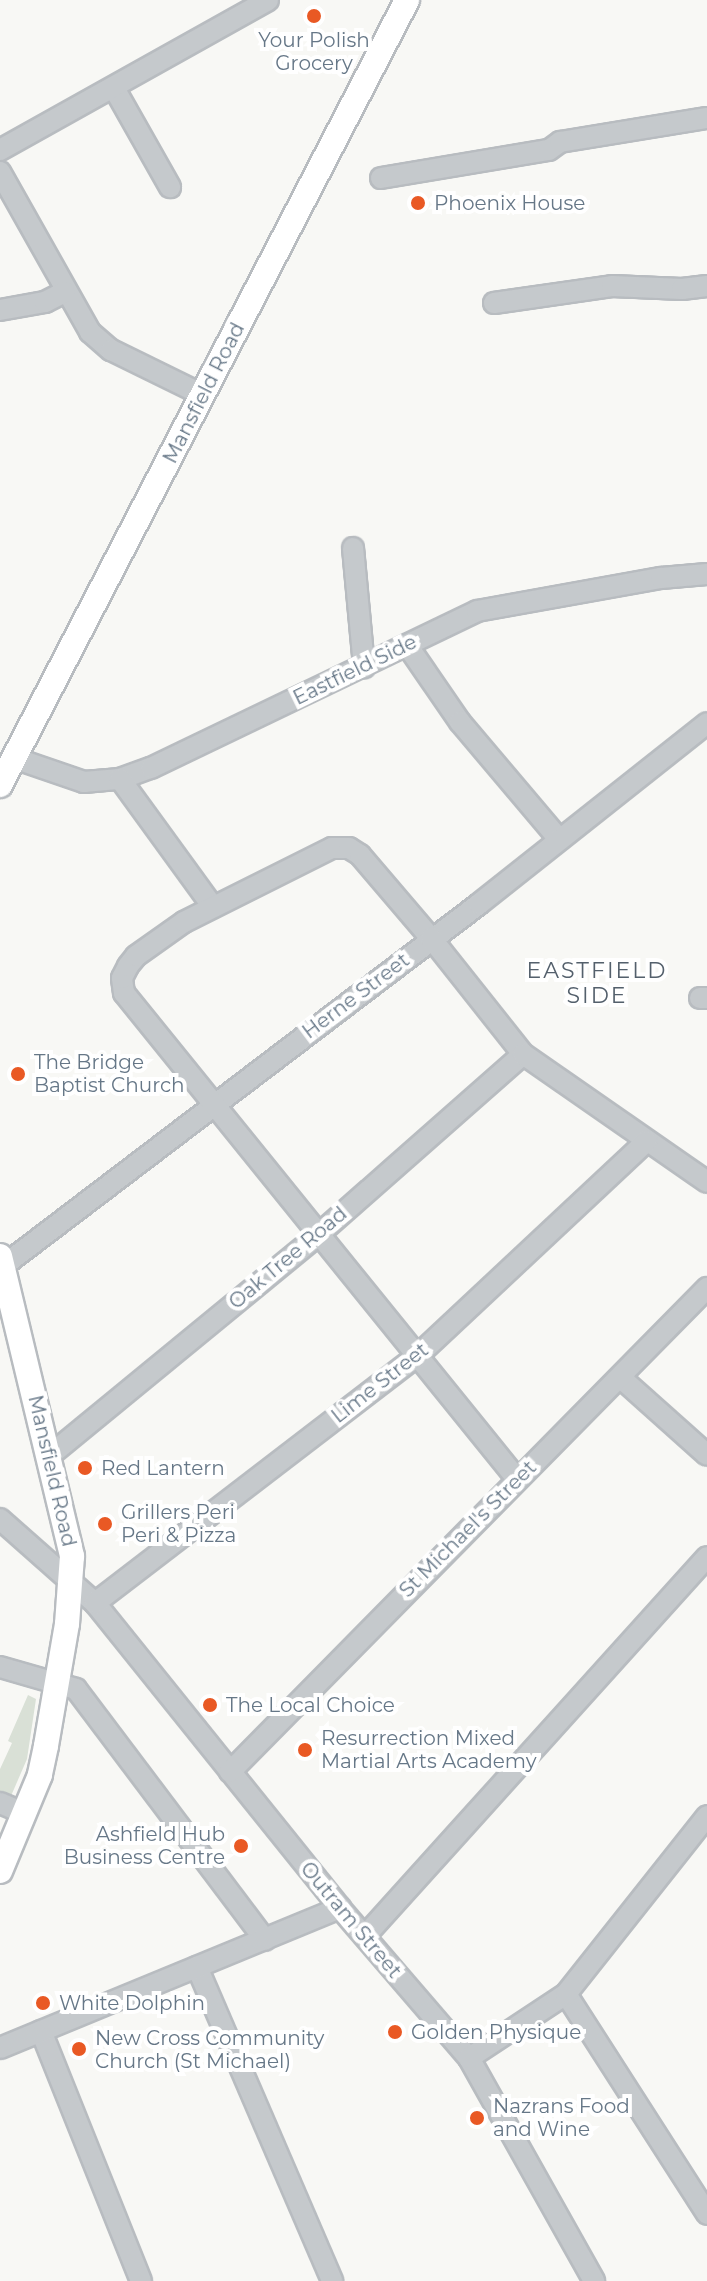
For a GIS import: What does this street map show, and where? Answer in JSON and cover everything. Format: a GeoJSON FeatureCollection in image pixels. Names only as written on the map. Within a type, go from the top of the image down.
{"type":"FeatureCollection","features":[{"type":"Feature","properties":{"kind":"main road","name":"Mansfield Road"},"geometry":{"type":"LineString","coordinates":[[0,785],[407,0]]}},
{"type":"Feature","properties":{"kind":"main road","name":"Mansfield Road"},"geometry":{"type":"LineString","coordinates":[[0,1871],[40,1775],[58,1682],[72,1556],[1,1261]]}},
{"type":"Feature","properties":{"kind":"street"},"geometry":{"type":"LineString","coordinates":[[0,150],[268,0]]}},
{"type":"Feature","properties":{"kind":"street"},"geometry":{"type":"LineString","coordinates":[[114,88],[170,187]]}},
{"type":"Feature","properties":{"kind":"street"},"geometry":{"type":"LineString","coordinates":[[381,178],[549,150],[560,142],[707,118]]}},
{"type":"Feature","properties":{"kind":"street"},"geometry":{"type":"LineString","coordinates":[[0,172],[90,332],[111,350],[203,395]]}},
{"type":"Feature","properties":{"kind":"street"},"geometry":{"type":"LineString","coordinates":[[494,303],[612,286],[682,289],[707,286]]}},
{"type":"Feature","properties":{"kind":"street"},"geometry":{"type":"LineString","coordinates":[[0,310],[45,302],[65,292]]}},
{"type":"Feature","properties":{"kind":"street"},"geometry":{"type":"LineString","coordinates":[[353,548],[364,667]]}},
{"type":"Feature","properties":{"kind":"street","name":"Eastfield Side"},"geometry":{"type":"LineString","coordinates":[[14,758],[84,782],[120,779],[151,768],[477,611],[661,578],[707,574]]}},
{"type":"Feature","properties":{"kind":"street"},"geometry":{"type":"LineString","coordinates":[[407,645],[460,722],[559,839]]}},
{"type":"Feature","properties":{"kind":"street","name":"Herne Street"},"geometry":{"type":"LineString","coordinates":[[1,1261],[212,1106],[707,723]]}},
{"type":"Feature","properties":{"kind":"street"},"geometry":{"type":"LineString","coordinates":[[120,779],[213,907]]}},
{"type":"Feature","properties":{"kind":"street"},"geometry":{"type":"LineString","coordinates":[[517,1479],[212,1106],[124,993],[122,978],[136,956],[184,922],[213,907],[332,848],[349,848],[360,855],[431,938],[523,1054],[707,1182]]}},
{"type":"Feature","properties":{"kind":"street","name":"Oak Tree Road"},"geometry":{"type":"LineString","coordinates":[[48,1457],[318,1235],[523,1054]]}},
{"type":"Feature","properties":{"kind":"street","name":"Lime Street"},"geometry":{"type":"LineString","coordinates":[[95,1603],[416,1357],[647,1141]]}},
{"type":"Feature","properties":{"kind":"street","name":"St Michael's Street"},"geometry":{"type":"LineString","coordinates":[[230,1772],[707,1288]]}},
{"type":"Feature","properties":{"kind":"street"},"geometry":{"type":"LineString","coordinates":[[621,1378],[707,1455]]}},
{"type":"Feature","properties":{"kind":"street","name":"Outram Street"},"geometry":{"type":"LineString","coordinates":[[0,1519],[95,1603],[340,1908],[469,2058],[594,2281]]}},
{"type":"Feature","properties":{"kind":"street"},"geometry":{"type":"LineString","coordinates":[[365,1936],[707,1557]]}},
{"type":"Feature","properties":{"kind":"street"},"geometry":{"type":"LineString","coordinates":[[0,1667],[76,1689],[265,1940]]}},
{"type":"Feature","properties":{"kind":"street"},"geometry":{"type":"LineString","coordinates":[[0,1803],[24,1813]]}},
{"type":"Feature","properties":{"kind":"street"},"geometry":{"type":"LineString","coordinates":[[469,2058],[566,1994],[707,1816]]}},
{"type":"Feature","properties":{"kind":"street"},"geometry":{"type":"LineString","coordinates":[[0,2048],[340,1908]]}},
{"type":"Feature","properties":{"kind":"street"},"geometry":{"type":"LineString","coordinates":[[197,1967],[332,2281]]}},
{"type":"Feature","properties":{"kind":"street"},"geometry":{"type":"LineString","coordinates":[[566,1994],[707,2214]]}},
{"type":"Feature","properties":{"kind":"street"},"geometry":{"type":"LineString","coordinates":[[41,2031],[141,2281]]}},
{"type":"Feature","properties":{"kind":"shaded area"},"geometry":{"type":"Polygon","coordinates":[[[28,1695],[36,1699],[27,1759],[11,1796],[0,1791],[0,1769],[12,1743],[8,1741],[28,1695]]]}},
{"type":"Feature","properties":{"kind":"place","name":"Your Polish Grocery"},"geometry":{"type":"Point","coordinates":[314,16]}},
{"type":"Feature","properties":{"kind":"place","name":"Phoenix House"},"geometry":{"type":"Point","coordinates":[418,203]}},
{"type":"Feature","properties":{"kind":"place","name":"The Bridge Baptist Church"},"geometry":{"type":"Point","coordinates":[18,1074]}},
{"type":"Feature","properties":{"kind":"place","name":"Red Lantern"},"geometry":{"type":"Point","coordinates":[85,1468]}},
{"type":"Feature","properties":{"kind":"place","name":"Grillers Peri Peri & Pizza"},"geometry":{"type":"Point","coordinates":[105,1524]}},
{"type":"Feature","properties":{"kind":"place","name":"The Local Choice"},"geometry":{"type":"Point","coordinates":[210,1705]}},
{"type":"Feature","properties":{"kind":"place","name":"Resurrection Mixed Martial Arts Academy"},"geometry":{"type":"Point","coordinates":[305,1750]}},
{"type":"Feature","properties":{"kind":"place","name":"Ashfield Hub Business Centre"},"geometry":{"type":"Point","coordinates":[241,1846]}},
{"type":"Feature","properties":{"kind":"place","name":"White Dolphin"},"geometry":{"type":"Point","coordinates":[43,2003]}},
{"type":"Feature","properties":{"kind":"place","name":"Golden Physique"},"geometry":{"type":"Point","coordinates":[395,2032]}},
{"type":"Feature","properties":{"kind":"place","name":"New Cross Community Church (St Michael)"},"geometry":{"type":"Point","coordinates":[79,2049]}},
{"type":"Feature","properties":{"kind":"place","name":"Nazrans Food and Wine"},"geometry":{"type":"Point","coordinates":[477,2118]}},
{"type":"Feature","properties":{"kind":"district","name":"EASTFIELD SIDE"},"geometry":{"type":"Point","coordinates":[597,982]}}]}
